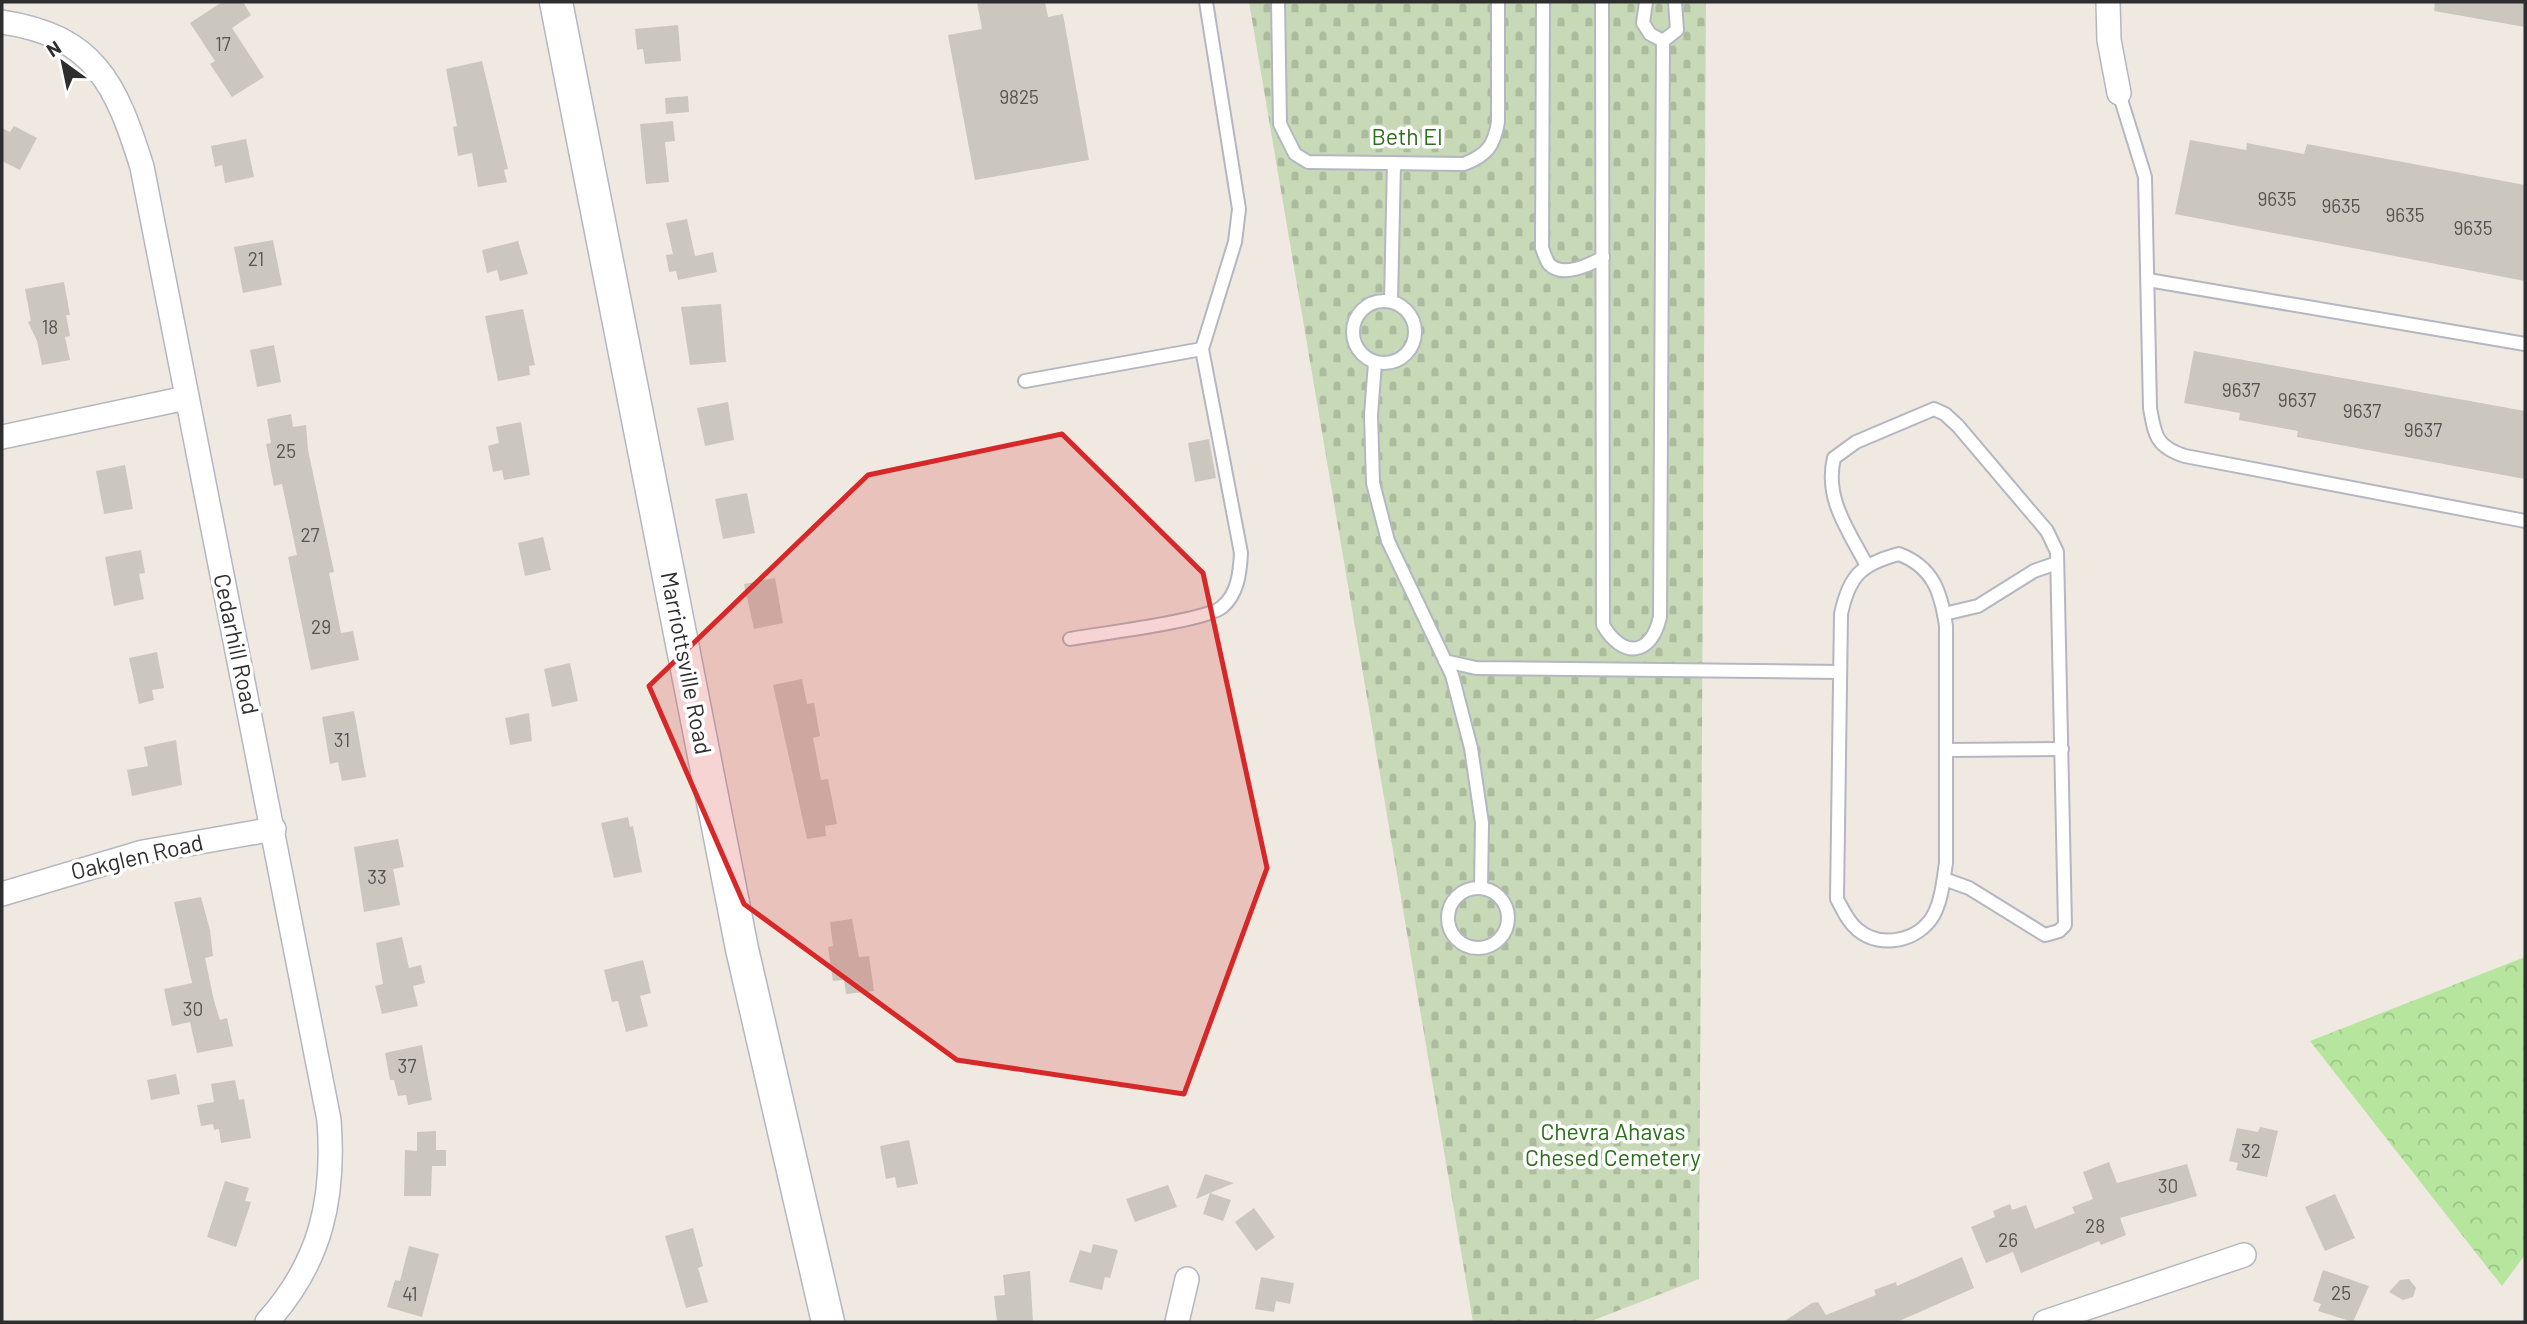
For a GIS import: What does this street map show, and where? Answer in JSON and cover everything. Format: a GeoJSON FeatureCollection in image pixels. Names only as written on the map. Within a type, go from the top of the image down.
{"type":"FeatureCollection","features":[{"type":"Feature","properties":{"kind":"main road","name":"Marriottsville Road"},"geometry":{"type":"LineString","coordinates":[[556,2],[742,949],[828,1322]]}},
{"type":"Feature","properties":{"kind":"street"},"geometry":{"type":"LineString","coordinates":[[2108,2],[2109,40],[2119,93]]}},
{"type":"Feature","properties":{"kind":"street","name":"Cedarhill Road"},"geometry":{"type":"LineString","coordinates":[[2,22],[33,27],[63,41],[87,57],[106,77],[120,102],[142,167],[274,828],[329,1120],[332,1162],[328,1205],[317,1243],[302,1277],[267,1322]]}},
{"type":"Feature","properties":{"kind":"street"},"geometry":{"type":"LineString","coordinates":[[2,437],[186,398]]}},
{"type":"Feature","properties":{"kind":"street","name":"Oakglen Road"},"geometry":{"type":"LineString","coordinates":[[2,894],[143,852],[274,828]]}},
{"type":"Feature","properties":{"kind":"street"},"geometry":{"type":"LineString","coordinates":[[2045,1322],[2244,1255]]}},
{"type":"Feature","properties":{"kind":"street"},"geometry":{"type":"LineString","coordinates":[[1177,1322],[1187,1279]]}},
{"type":"Feature","properties":{"kind":"lane"},"geometry":{"type":"LineString","coordinates":[[1070,639],[1209,614],[1221,608],[1236,587],[1241,553],[1202,349],[1235,242],[1239,209],[1206,2]]}},
{"type":"Feature","properties":{"kind":"lane"},"geometry":{"type":"LineString","coordinates":[[1278,2],[1280,124],[1295,154],[1308,162],[1464,164],[1480,158],[1491,148],[1499,122],[1498,2]]}},
{"type":"Feature","properties":{"kind":"lane"},"geometry":{"type":"LineString","coordinates":[[1543,2],[1542,248],[1550,264],[1557,268],[1589,266],[1602,257]]}},
{"type":"Feature","properties":{"kind":"lane"},"geometry":{"type":"LineString","coordinates":[[1602,2],[1602,625],[1613,642],[1636,649],[1656,632],[1660,617],[1663,41]]}},
{"type":"Feature","properties":{"kind":"lane"},"geometry":{"type":"LineString","coordinates":[[1646,2],[1643,23],[1650,34],[1663,41]]}},
{"type":"Feature","properties":{"kind":"lane"},"geometry":{"type":"LineString","coordinates":[[1663,41],[1677,30],[1675,2]]}},
{"type":"Feature","properties":{"kind":"lane"},"geometry":{"type":"LineString","coordinates":[[2119,93],[2145,177],[2150,408],[2154,430],[2168,450],[2525,521]]}},
{"type":"Feature","properties":{"kind":"lane"},"geometry":{"type":"LineString","coordinates":[[1391,301],[1394,163]]}},
{"type":"Feature","properties":{"kind":"lane"},"geometry":{"type":"LineString","coordinates":[[2148,280],[2525,344]]}},
{"type":"Feature","properties":{"kind":"lane"},"geometry":{"type":"LineString","coordinates":[[1391,301],[1404,307],[1411,315],[1415,337],[1404,356],[1395,362],[1375,363],[1357,350],[1352,328],[1362,309],[1372,303],[1391,301]]}},
{"type":"Feature","properties":{"kind":"lane"},"geometry":{"type":"LineString","coordinates":[[1026,382],[1202,349]]}},
{"type":"Feature","properties":{"kind":"lane"},"geometry":{"type":"LineString","coordinates":[[1375,363],[1370,449],[1373,483],[1388,541],[1452,675],[1471,748],[1482,823],[1480,888]]}},
{"type":"Feature","properties":{"kind":"lane"},"geometry":{"type":"LineString","coordinates":[[1867,566],[1835,506],[1830,488],[1834,458],[1856,442],[1934,409],[1945,414],[1958,426],[2047,531],[2057,552],[2066,919],[2059,931],[2045,935],[1969,888],[1944,879]]}},
{"type":"Feature","properties":{"kind":"lane"},"geometry":{"type":"LineString","coordinates":[[1899,554],[1915,561],[1936,584],[1944,614],[1944,879],[1933,916],[1911,937],[1897,940],[1871,938],[1857,929],[1845,914],[1837,890],[1841,614],[1846,588],[1867,566],[1899,554]]}},
{"type":"Feature","properties":{"kind":"lane"},"geometry":{"type":"LineString","coordinates":[[1944,614],[1978,606],[2034,571],[2057,563]]}},
{"type":"Feature","properties":{"kind":"lane"},"geometry":{"type":"LineString","coordinates":[[1628,670],[1629,648]]}},
{"type":"Feature","properties":{"kind":"lane"},"geometry":{"type":"LineString","coordinates":[[1445,661],[1476,668],[1840,672]]}},
{"type":"Feature","properties":{"kind":"lane"},"geometry":{"type":"LineString","coordinates":[[1946,750],[2062,749]]}},
{"type":"Feature","properties":{"kind":"lane"},"geometry":{"type":"LineString","coordinates":[[1480,888],[1496,894],[1503,902],[1508,924],[1497,942],[1481,948],[1471,948],[1453,936],[1448,914],[1457,896],[1466,890],[1480,888]]}},
{"type":"Feature","properties":{"kind":"highlighted area"},"geometry":{"type":"Polygon","coordinates":[[[1062,434],[1203,573],[1267,868],[1184,1094],[957,1060],[744,904],[649,686],[868,475],[1062,434]]]}},
{"type":"Feature","properties":{"kind":"green space"},"geometry":{"type":"Polygon","coordinates":[[[1249,2],[1706,2],[1699,1279],[1589,1322],[1473,1322],[1249,2]]]}},
{"type":"Feature","properties":{"kind":"green space"},"geometry":{"type":"Polygon","coordinates":[[[2525,957],[2525,1255],[2502,1286],[2310,1041],[2525,957]]]}},
{"type":"Feature","properties":{"kind":"building"},"geometry":{"type":"Polygon","coordinates":[[[222,2],[243,2],[251,15],[232,28],[264,77],[232,97],[210,64],[215,61],[190,23],[222,2]]]}},
{"type":"Feature","properties":{"kind":"building"},"geometry":{"type":"Polygon","coordinates":[[[977,2],[1045,2],[1048,17],[1063,14],[1089,160],[975,180],[948,35],[982,29],[977,2]]]}},
{"type":"Feature","properties":{"kind":"building"},"geometry":{"type":"Polygon","coordinates":[[[2435,2],[2525,2],[2525,27],[2434,11],[2435,2]]]}},
{"type":"Feature","properties":{"kind":"building"},"geometry":{"type":"Polygon","coordinates":[[[678,25],[681,61],[645,64],[643,49],[637,50],[635,29],[678,25]]]}},
{"type":"Feature","properties":{"kind":"building"},"geometry":{"type":"Polygon","coordinates":[[[482,61],[508,169],[504,170],[507,182],[478,187],[472,153],[458,156],[453,127],[457,126],[446,69],[482,61]]]}},
{"type":"Feature","properties":{"kind":"building"},"geometry":{"type":"Polygon","coordinates":[[[688,96],[689,112],[666,114],[665,98],[688,96]]]}},
{"type":"Feature","properties":{"kind":"building"},"geometry":{"type":"Polygon","coordinates":[[[673,121],[675,141],[665,142],[669,182],[646,184],[640,124],[673,121]]]}},
{"type":"Feature","properties":{"kind":"building"},"geometry":{"type":"Polygon","coordinates":[[[14,126],[37,138],[20,170],[2,161],[2,128],[10,132],[14,126]]]}},
{"type":"Feature","properties":{"kind":"building"},"geometry":{"type":"Polygon","coordinates":[[[246,139],[254,177],[225,183],[222,165],[215,167],[211,146],[246,139]]]}},
{"type":"Feature","properties":{"kind":"building"},"geometry":{"type":"Polygon","coordinates":[[[2190,140],[2246,150],[2247,143],[2304,154],[2307,144],[2525,185],[2525,281],[2175,214],[2190,140]]]}},
{"type":"Feature","properties":{"kind":"building"},"geometry":{"type":"Polygon","coordinates":[[[687,219],[695,256],[713,252],[717,272],[678,280],[676,271],[669,272],[666,255],[673,254],[666,223],[687,219]]]}},
{"type":"Feature","properties":{"kind":"building"},"geometry":{"type":"Polygon","coordinates":[[[273,240],[282,285],[243,293],[234,247],[273,240]]]}},
{"type":"Feature","properties":{"kind":"building"},"geometry":{"type":"Polygon","coordinates":[[[518,241],[528,274],[500,281],[497,270],[487,273],[482,250],[518,241]]]}},
{"type":"Feature","properties":{"kind":"building"},"geometry":{"type":"Polygon","coordinates":[[[64,282],[70,315],[66,315],[70,336],[65,337],[70,360],[42,365],[37,341],[28,322],[31,321],[25,289],[64,282]]]}},
{"type":"Feature","properties":{"kind":"building"},"geometry":{"type":"Polygon","coordinates":[[[721,304],[726,362],[690,365],[681,307],[721,304]]]}},
{"type":"Feature","properties":{"kind":"building"},"geometry":{"type":"Polygon","coordinates":[[[523,309],[535,365],[529,366],[530,375],[498,381],[485,316],[523,309]]]}},
{"type":"Feature","properties":{"kind":"building"},"geometry":{"type":"Polygon","coordinates":[[[274,345],[281,382],[257,387],[250,350],[274,345]]]}},
{"type":"Feature","properties":{"kind":"building"},"geometry":{"type":"Polygon","coordinates":[[[2194,351],[2525,411],[2525,479],[2297,437],[2298,431],[2239,420],[2240,413],[2184,403],[2194,351]]]}},
{"type":"Feature","properties":{"kind":"building"},"geometry":{"type":"Polygon","coordinates":[[[728,402],[734,440],[705,446],[697,408],[728,402]]]}},
{"type":"Feature","properties":{"kind":"building"},"geometry":{"type":"Polygon","coordinates":[[[291,414],[293,427],[306,425],[308,450],[334,572],[329,573],[341,633],[353,631],[359,660],[311,670],[288,557],[297,555],[282,484],[274,486],[266,444],[271,443],[267,419],[291,414]]]}},
{"type":"Feature","properties":{"kind":"building"},"geometry":{"type":"Polygon","coordinates":[[[521,422],[530,475],[504,480],[502,470],[493,472],[488,446],[499,443],[496,427],[521,422]]]}},
{"type":"Feature","properties":{"kind":"building"},"geometry":{"type":"Polygon","coordinates":[[[1209,439],[1216,478],[1195,482],[1188,443],[1209,439]]]}},
{"type":"Feature","properties":{"kind":"building"},"geometry":{"type":"Polygon","coordinates":[[[125,465],[133,509],[104,514],[96,471],[125,465]]]}},
{"type":"Feature","properties":{"kind":"building"},"geometry":{"type":"Polygon","coordinates":[[[747,493],[755,533],[723,539],[715,499],[747,493]]]}},
{"type":"Feature","properties":{"kind":"building"},"geometry":{"type":"Polygon","coordinates":[[[543,537],[551,570],[525,576],[518,543],[543,537]]]}},
{"type":"Feature","properties":{"kind":"building"},"geometry":{"type":"Polygon","coordinates":[[[141,550],[145,573],[139,574],[144,599],[114,606],[105,557],[141,550]]]}},
{"type":"Feature","properties":{"kind":"building"},"geometry":{"type":"Polygon","coordinates":[[[775,578],[783,623],[754,629],[744,584],[775,578]]]}},
{"type":"Feature","properties":{"kind":"building"},"geometry":{"type":"Polygon","coordinates":[[[157,652],[164,688],[152,690],[154,700],[139,704],[129,658],[157,652]]]}},
{"type":"Feature","properties":{"kind":"building"},"geometry":{"type":"Polygon","coordinates":[[[570,663],[578,701],[552,707],[544,669],[570,663]]]}},
{"type":"Feature","properties":{"kind":"building"},"geometry":{"type":"Polygon","coordinates":[[[802,679],[807,704],[814,703],[820,736],[813,738],[821,780],[828,779],[837,824],[825,826],[826,836],[807,839],[773,685],[802,679]]]}},
{"type":"Feature","properties":{"kind":"building"},"geometry":{"type":"Polygon","coordinates":[[[354,711],[366,777],[342,781],[338,762],[330,764],[322,717],[354,711]]]}},
{"type":"Feature","properties":{"kind":"building"},"geometry":{"type":"Polygon","coordinates":[[[529,713],[532,741],[510,745],[505,718],[529,713]]]}},
{"type":"Feature","properties":{"kind":"building"},"geometry":{"type":"Polygon","coordinates":[[[176,740],[182,785],[132,796],[127,770],[148,766],[144,747],[176,740]]]}},
{"type":"Feature","properties":{"kind":"building"},"geometry":{"type":"Polygon","coordinates":[[[628,817],[630,827],[633,826],[642,872],[614,878],[601,823],[628,817]]]}},
{"type":"Feature","properties":{"kind":"building"},"geometry":{"type":"Polygon","coordinates":[[[398,839],[404,867],[393,869],[400,905],[364,912],[354,847],[398,839]]]}},
{"type":"Feature","properties":{"kind":"building"},"geometry":{"type":"Polygon","coordinates":[[[201,897],[210,930],[213,956],[205,958],[214,1001],[220,1020],[227,1018],[233,1046],[197,1053],[190,1022],[172,1026],[164,989],[192,983],[174,902],[201,897]]]}},
{"type":"Feature","properties":{"kind":"building"},"geometry":{"type":"Polygon","coordinates":[[[852,919],[859,957],[869,956],[874,991],[846,994],[844,980],[833,981],[828,947],[833,946],[830,922],[852,919]]]}},
{"type":"Feature","properties":{"kind":"building"},"geometry":{"type":"Polygon","coordinates":[[[402,937],[409,968],[421,965],[425,983],[413,986],[418,1006],[382,1014],[375,986],[383,984],[376,943],[402,937]]]}},
{"type":"Feature","properties":{"kind":"building"},"geometry":{"type":"Polygon","coordinates":[[[643,960],[651,993],[640,996],[648,1026],[626,1032],[618,1001],[612,1002],[604,970],[643,960]]]}},
{"type":"Feature","properties":{"kind":"building"},"geometry":{"type":"Polygon","coordinates":[[[422,1045],[432,1100],[408,1105],[406,1095],[398,1096],[394,1080],[390,1080],[385,1053],[422,1045]]]}},
{"type":"Feature","properties":{"kind":"building"},"geometry":{"type":"Polygon","coordinates":[[[176,1074],[180,1094],[151,1100],[147,1080],[176,1074]]]}},
{"type":"Feature","properties":{"kind":"building"},"geometry":{"type":"Polygon","coordinates":[[[235,1080],[239,1100],[244,1099],[251,1138],[221,1143],[219,1129],[214,1130],[213,1124],[201,1126],[197,1105],[214,1102],[211,1084],[235,1080]]]}},
{"type":"Feature","properties":{"kind":"building"},"geometry":{"type":"Polygon","coordinates":[[[2260,1127],[2278,1131],[2267,1177],[2236,1170],[2238,1163],[2229,1161],[2237,1128],[2258,1132],[2260,1127]]]}},
{"type":"Feature","properties":{"kind":"building"},"geometry":{"type":"Polygon","coordinates":[[[436,1131],[436,1150],[446,1150],[446,1166],[432,1166],[431,1196],[404,1196],[405,1150],[417,1151],[417,1132],[436,1131]]]}},
{"type":"Feature","properties":{"kind":"building"},"geometry":{"type":"Polygon","coordinates":[[[909,1140],[918,1184],[897,1188],[895,1177],[886,1179],[880,1146],[909,1140]]]}},
{"type":"Feature","properties":{"kind":"building"},"geometry":{"type":"Polygon","coordinates":[[[2109,1162],[2117,1183],[2187,1164],[2197,1196],[2120,1218],[2126,1235],[2101,1245],[2099,1241],[2021,1273],[2013,1252],[1986,1263],[1971,1227],[1995,1217],[1993,1211],[2010,1204],[2012,1210],[2026,1205],[2035,1229],[2075,1213],[2072,1207],[2093,1199],[2083,1172],[2109,1162]]]}},
{"type":"Feature","properties":{"kind":"building"},"geometry":{"type":"Polygon","coordinates":[[[1205,1174],[1234,1183],[1196,1199],[1205,1174]]]}},
{"type":"Feature","properties":{"kind":"building"},"geometry":{"type":"Polygon","coordinates":[[[225,1181],[249,1188],[245,1201],[251,1202],[236,1247],[207,1237],[225,1181]]]}},
{"type":"Feature","properties":{"kind":"building"},"geometry":{"type":"Polygon","coordinates":[[[1168,1185],[1177,1207],[1135,1222],[1126,1199],[1168,1185]]]}},
{"type":"Feature","properties":{"kind":"building"},"geometry":{"type":"Polygon","coordinates":[[[1210,1193],[1231,1200],[1223,1221],[1203,1214],[1210,1193]]]}},
{"type":"Feature","properties":{"kind":"building"},"geometry":{"type":"Polygon","coordinates":[[[2335,1194],[2355,1238],[2325,1251],[2305,1207],[2335,1194]]]}},
{"type":"Feature","properties":{"kind":"building"},"geometry":{"type":"Polygon","coordinates":[[[1254,1208],[1275,1237],[1256,1251],[1235,1222],[1254,1208]]]}},
{"type":"Feature","properties":{"kind":"building"},"geometry":{"type":"Polygon","coordinates":[[[693,1228],[703,1266],[698,1268],[708,1302],[686,1308],[665,1236],[693,1228]]]}},
{"type":"Feature","properties":{"kind":"building"},"geometry":{"type":"Polygon","coordinates":[[[1093,1244],[1118,1250],[1110,1278],[1105,1277],[1102,1290],[1069,1282],[1080,1250],[1091,1253],[1093,1244]]]}},
{"type":"Feature","properties":{"kind":"building"},"geometry":{"type":"Polygon","coordinates":[[[409,1246],[439,1254],[422,1317],[387,1307],[395,1280],[400,1281],[409,1246]]]}},
{"type":"Feature","properties":{"kind":"building"},"geometry":{"type":"Polygon","coordinates":[[[1962,1257],[1974,1288],[1897,1322],[1783,1322],[1812,1303],[1818,1302],[1826,1315],[1876,1295],[1874,1290],[1896,1282],[1897,1286],[1962,1257]]]}},
{"type":"Feature","properties":{"kind":"building"},"geometry":{"type":"Polygon","coordinates":[[[2323,1270],[2369,1286],[2353,1322],[2318,1311],[2321,1304],[2313,1301],[2323,1270]]]}},
{"type":"Feature","properties":{"kind":"building"},"geometry":{"type":"Polygon","coordinates":[[[1030,1271],[1033,1322],[997,1322],[994,1296],[1005,1295],[1003,1275],[1030,1271]]]}},
{"type":"Feature","properties":{"kind":"building"},"geometry":{"type":"Polygon","coordinates":[[[1261,1277],[1294,1283],[1290,1304],[1276,1301],[1274,1312],[1255,1309],[1261,1277]]]}},
{"type":"Feature","properties":{"kind":"building"},"geometry":{"type":"Polygon","coordinates":[[[2409,1279],[2416,1288],[2413,1297],[2403,1300],[2389,1292],[2400,1280],[2409,1279]]]}},
{"type":"Feature","properties":{"kind":"park label","name":"Beth El"},"geometry":{"type":"Point","coordinates":[1407,137]}},
{"type":"Feature","properties":{"kind":"park label","name":"Chevra Ahavas Chesed Cemetery"},"geometry":{"type":"Point","coordinates":[1613,1145]}}]}
